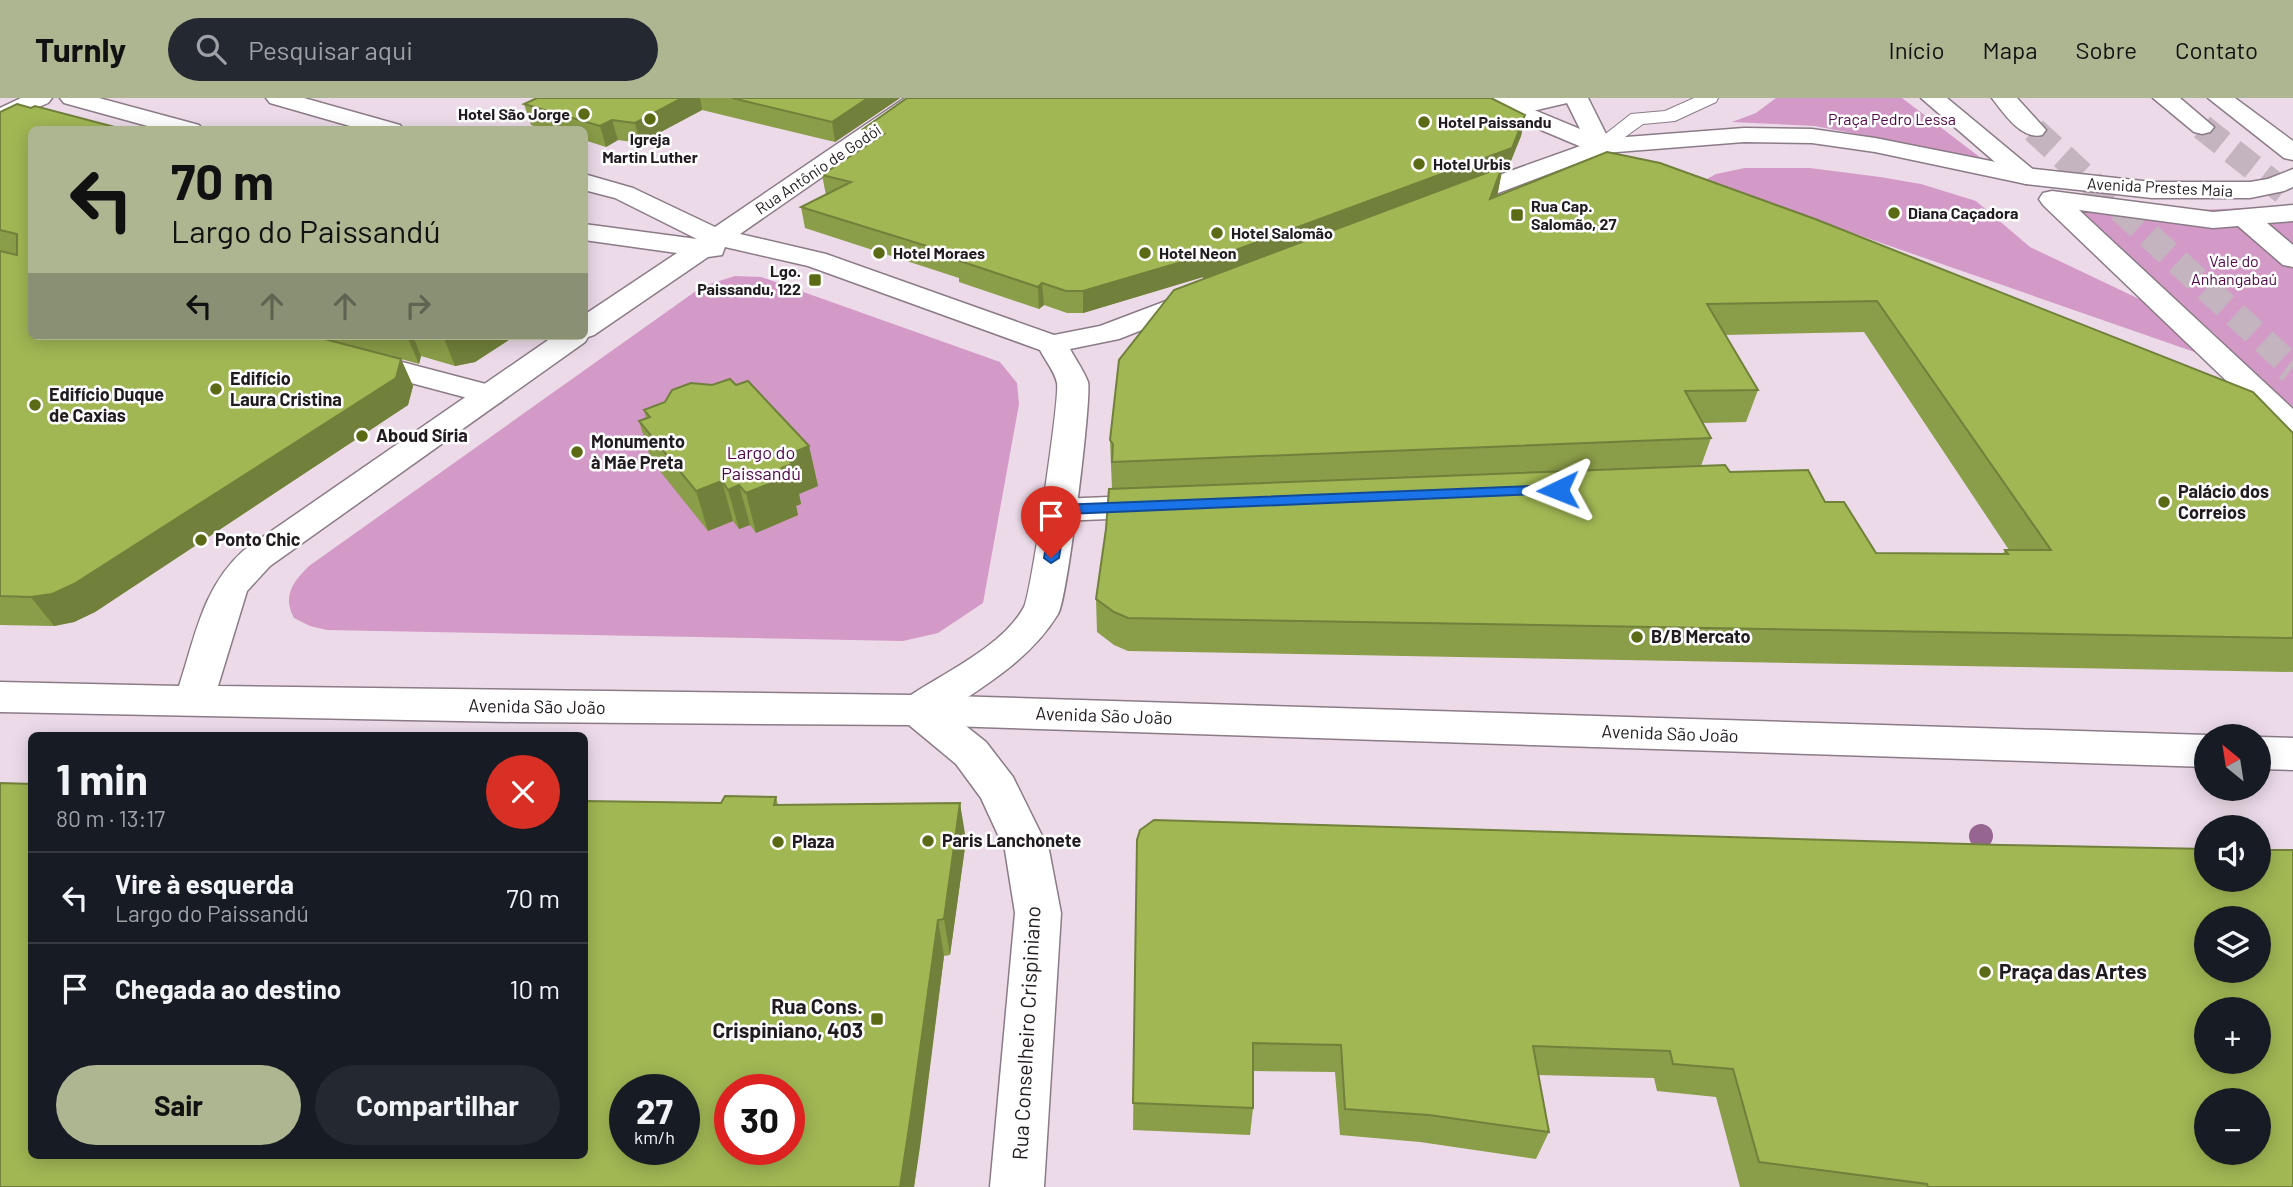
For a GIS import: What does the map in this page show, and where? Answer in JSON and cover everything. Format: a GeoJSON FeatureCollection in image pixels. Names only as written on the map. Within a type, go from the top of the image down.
{"type":"FeatureCollection","features":[{"type":"Feature","properties":{"kind":"main road"},"geometry":{"type":"LineString","coordinates":[[0,117],[40,98]]}},
{"type":"Feature","properties":{"kind":"main road"},"geometry":{"type":"LineString","coordinates":[[72,98],[176,126]]}},
{"type":"Feature","properties":{"kind":"main road"},"geometry":{"type":"LineString","coordinates":[[278,98],[379,126]]}},
{"type":"Feature","properties":{"kind":"main road","name":"Rua Antônio de Godói"},"geometry":{"type":"LineString","coordinates":[[708,243],[798,185],[920,98]]}},
{"type":"Feature","properties":{"kind":"main road"},"geometry":{"type":"LineString","coordinates":[[1489,100],[1524,106],[1559,98]]}},
{"type":"Feature","properties":{"kind":"main road"},"geometry":{"type":"LineString","coordinates":[[1576,98],[1616,160]]}},
{"type":"Feature","properties":{"kind":"main road"},"geometry":{"type":"LineString","coordinates":[[1933,98],[2026,176]]}},
{"type":"Feature","properties":{"kind":"main road"},"geometry":{"type":"LineString","coordinates":[[2004,98],[2035,130]]}},
{"type":"Feature","properties":{"kind":"main road"},"geometry":{"type":"LineString","coordinates":[[2165,98],[2202,127]]}},
{"type":"Feature","properties":{"kind":"main road"},"geometry":{"type":"LineString","coordinates":[[2220,98],[2293,153]]}},
{"type":"Feature","properties":{"kind":"main road"},"geometry":{"type":"LineString","coordinates":[[1489,100],[1616,160]]}},
{"type":"Feature","properties":{"kind":"main road"},"geometry":{"type":"LineString","coordinates":[[1432,208],[1616,160],[1744,135],[1812,136],[1875,145],[2026,176]]}},
{"type":"Feature","properties":{"kind":"main road","name":"Avenida Prestes Maia"},"geometry":{"type":"LineString","coordinates":[[2026,176],[2152,190],[2218,192],[2275,186],[2293,177]]}},
{"type":"Feature","properties":{"kind":"main road"},"geometry":{"type":"LineString","coordinates":[[588,183],[624,193],[708,243]]}},
{"type":"Feature","properties":{"kind":"main road"},"geometry":{"type":"LineString","coordinates":[[2293,214],[2213,220],[2052,199],[2293,429]]}},
{"type":"Feature","properties":{"kind":"main road"},"geometry":{"type":"LineString","coordinates":[[2246,219],[2293,259]]}},
{"type":"Feature","properties":{"kind":"main road"},"geometry":{"type":"LineString","coordinates":[[588,232],[760,249],[816,260],[1052,344],[1108,332],[1224,288]]}},
{"type":"Feature","properties":{"kind":"main road"},"geometry":{"type":"LineString","coordinates":[[588,326],[708,243]]}},
{"type":"Feature","properties":{"kind":"main road"},"geometry":{"type":"LineString","coordinates":[[283,340],[490,395]]}},
{"type":"Feature","properties":{"kind":"main road"},"geometry":{"type":"LineString","coordinates":[[194,700],[229,590],[239,575],[257,558],[568,340]]}},
{"type":"Feature","properties":{"kind":"main road"},"geometry":{"type":"LineString","coordinates":[[918,710],[995,660],[1031,625],[1044,607],[1059,510],[1073,384],[1052,344]]}},
{"type":"Feature","properties":{"kind":"main road"},"geometry":{"type":"LineString","coordinates":[[2229,406],[2293,429]]}},
{"type":"Feature","properties":{"kind":"main road"},"geometry":{"type":"LineString","coordinates":[[1059,510],[1185,505]]}},
{"type":"Feature","properties":{"kind":"main road","name":"Avenida São João"},"geometry":{"type":"LineString","coordinates":[[0,697],[516,707],[918,710],[2194,751]]}},
{"type":"Feature","properties":{"kind":"main road","name":"Rua Conselheiro Crispiniano"},"geometry":{"type":"LineString","coordinates":[[918,710],[971,753],[998,789],[1027,850],[1038,913],[1017,1187]]}},
{"type":"Feature","properties":{"kind":"main road"},"geometry":{"type":"LineString","coordinates":[[2272,753],[2293,754]]}},
{"type":"Feature","properties":{"kind":"lane"},"geometry":{"type":"LineString","coordinates":[[1629,98],[1638,118]]}},
{"type":"Feature","properties":{"kind":"lane"},"geometry":{"type":"LineString","coordinates":[[1616,160],[1638,118],[1657,98]]}},
{"type":"Feature","properties":{"kind":"lane"},"geometry":{"type":"LineString","coordinates":[[1638,118],[1659,111],[1681,98]]}},
{"type":"Feature","properties":{"kind":"lane"},"geometry":{"type":"LineString","coordinates":[[1638,118],[1668,117],[1709,98]]}},
{"type":"Feature","properties":{"kind":"green space","name":"Praça Pedro Lessa"},"geometry":{"type":"Polygon","coordinates":[[[1776,98],[1902,98],[1981,158],[1815,126],[1732,122],[1756,113],[1776,98]]]}},
{"type":"Feature","properties":{"kind":"green space","name":"Vale do Anhangabaú"},"geometry":{"type":"Polygon","coordinates":[[[1745,168],[1810,168],[1880,177],[1921,184],[1976,201],[2030,247],[2217,336],[2052,195],[2198,210],[2293,206],[2293,407],[2252,372],[1712,184],[1707,179],[1716,174],[1745,168]]]}},
{"type":"Feature","properties":{"kind":"green space","name":"Largo do Paissandú"},"geometry":{"type":"Polygon","coordinates":[[[735,276],[761,277],[1000,362],[1017,383],[1019,404],[983,603],[938,633],[903,641],[327,630],[294,618],[289,596],[298,578],[309,566],[703,286],[735,276]]]}},
{"type":"Feature","properties":{"kind":"building"},"geometry":{"type":"Polygon","coordinates":[[[537,98],[682,98],[635,123],[612,120],[600,126],[524,104],[537,98]]]}},
{"type":"Feature","properties":{"kind":"building"},"geometry":{"type":"Polygon","coordinates":[[[732,98],[868,98],[832,122],[732,98]]]}},
{"type":"Feature","properties":{"kind":"building"},"geometry":{"type":"Polygon","coordinates":[[[907,98],[1491,98],[1525,115],[1512,148],[1203,262],[1212,253],[1083,291],[1066,291],[1042,283],[1038,287],[957,260],[962,257],[801,207],[851,182],[822,175],[884,134],[863,129],[907,98]]]}},
{"type":"Feature","properties":{"kind":"building"},"geometry":{"type":"Polygon","coordinates":[[[17,104],[31,108],[35,106],[111,126],[28,126],[28,340],[328,340],[401,359],[396,378],[74,584],[52,594],[31,597],[0,596],[0,251],[17,255],[17,234],[0,230],[0,112],[17,104]]]}},
{"type":"Feature","properties":{"kind":"building"},"geometry":{"type":"Polygon","coordinates":[[[1607,152],[1660,163],[1815,219],[2253,392],[2293,433],[2293,638],[1128,618],[1096,599],[1109,489],[1725,465],[1730,472],[1808,470],[1825,502],[1844,502],[1876,553],[2008,554],[2005,550],[2051,550],[1877,301],[1707,304],[1758,390],[1685,391],[1711,438],[1112,462],[1113,444],[1110,440],[1119,360],[1174,290],[1502,167],[1490,199],[1607,152]]]}},
{"type":"Feature","properties":{"kind":"building"},"geometry":{"type":"Polygon","coordinates":[[[730,379],[736,385],[748,381],[809,446],[785,456],[792,464],[782,468],[789,476],[746,493],[739,485],[728,490],[722,481],[696,491],[639,421],[650,417],[644,410],[665,402],[672,390],[691,383],[712,385],[730,379]]]}},
{"type":"Feature","properties":{"kind":"building"},"geometry":{"type":"Polygon","coordinates":[[[0,783],[28,784],[28,1159],[588,1159],[588,801],[721,803],[725,796],[776,797],[774,805],[960,803],[944,919],[938,920],[900,1187],[0,1187],[0,783]]]}},
{"type":"Feature","properties":{"kind":"building"},"geometry":{"type":"Polygon","coordinates":[[[1154,820],[2194,849],[2194,892],[2271,892],[2271,850],[2293,850],[2293,1187],[1928,1187],[1927,1184],[1759,1162],[1733,1069],[1673,1064],[1670,1051],[1533,1046],[1549,1132],[1429,1115],[1345,1109],[1341,1045],[1253,1043],[1253,1108],[1133,1103],[1137,840],[1140,830],[1154,820]]]}},
{"type":"Feature","properties":{"kind":"tunnel"},"geometry":{"type":"LineString","coordinates":[[2202,127],[2293,199]]}},
{"type":"Feature","properties":{"kind":"tunnel"},"geometry":{"type":"LineString","coordinates":[[2034,130],[2291,366]]}},
{"type":"Feature","properties":{"kind":"tunnel"},"geometry":{"type":"LineString","coordinates":[[2289,364],[2293,367]]}},
{"type":"Feature","properties":{"kind":"place","name":"Hotel São Jorge"},"geometry":{"type":"Point","coordinates":[584,114]}},
{"type":"Feature","properties":{"kind":"place","name":"Igreja Martin Luther"},"geometry":{"type":"Point","coordinates":[650,119]}},
{"type":"Feature","properties":{"kind":"place","name":"Hotel Paissandu"},"geometry":{"type":"Point","coordinates":[1424,122]}},
{"type":"Feature","properties":{"kind":"place","name":"Hotel Urbis"},"geometry":{"type":"Point","coordinates":[1419,164]}},
{"type":"Feature","properties":{"kind":"place","name":"Diana Caçadora"},"geometry":{"type":"Point","coordinates":[1894,213]}},
{"type":"Feature","properties":{"kind":"place","name":"Rua Cap. Salomão, 27"},"geometry":{"type":"Point","coordinates":[1517,215]}},
{"type":"Feature","properties":{"kind":"place","name":"Hotel Salomão"},"geometry":{"type":"Point","coordinates":[1217,233]}},
{"type":"Feature","properties":{"kind":"place","name":"Hotel Moraes"},"geometry":{"type":"Point","coordinates":[879,253]}},
{"type":"Feature","properties":{"kind":"place","name":"Hotel Neon"},"geometry":{"type":"Point","coordinates":[1145,253]}},
{"type":"Feature","properties":{"kind":"place","name":"Lgo. Paissandu, 122"},"geometry":{"type":"Point","coordinates":[815,280]}},
{"type":"Feature","properties":{"kind":"place","name":"Edifício Laura Cristina"},"geometry":{"type":"Point","coordinates":[216,389]}},
{"type":"Feature","properties":{"kind":"place","name":"Edifício Duque de Caxias"},"geometry":{"type":"Point","coordinates":[35,405]}},
{"type":"Feature","properties":{"kind":"place","name":"Aboud Síria"},"geometry":{"type":"Point","coordinates":[362,436]}},
{"type":"Feature","properties":{"kind":"place","name":"Monumento à Mãe Preta"},"geometry":{"type":"Point","coordinates":[577,452]}},
{"type":"Feature","properties":{"kind":"place","name":"Palácio dos Correios"},"geometry":{"type":"Point","coordinates":[2164,502]}},
{"type":"Feature","properties":{"kind":"place","name":"Ponto Chic"},"geometry":{"type":"Point","coordinates":[201,540]}},
{"type":"Feature","properties":{"kind":"place","name":"B/B Mercato"},"geometry":{"type":"Point","coordinates":[1637,637]}},
{"type":"Feature","properties":{"kind":"place","name":"Paris Lanchonete"},"geometry":{"type":"Point","coordinates":[928,841]}},
{"type":"Feature","properties":{"kind":"place","name":"Plaza"},"geometry":{"type":"Point","coordinates":[778,842]}},
{"type":"Feature","properties":{"kind":"place","name":"Praça das Artes"},"geometry":{"type":"Point","coordinates":[1985,972]}},
{"type":"Feature","properties":{"kind":"place","name":"Rua Cons. Crispiniano, 403"},"geometry":{"type":"Point","coordinates":[877,1019]}},
{"type":"Feature","properties":{"kind":"route"},"geometry":{"type":"LineString","coordinates":[[1051,558],[1059,510],[1558,490]]}}]}
